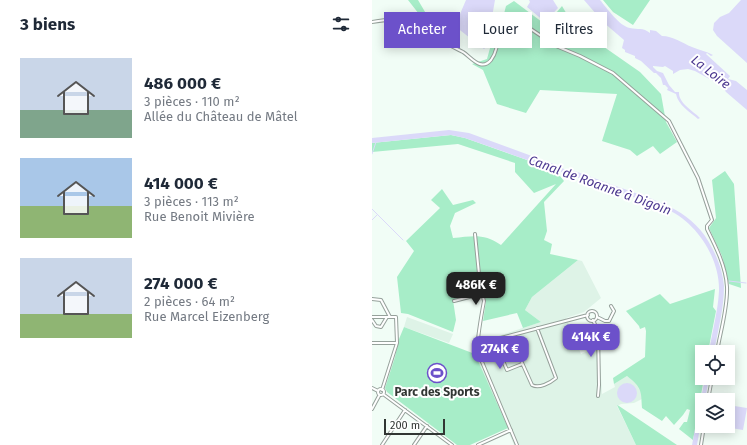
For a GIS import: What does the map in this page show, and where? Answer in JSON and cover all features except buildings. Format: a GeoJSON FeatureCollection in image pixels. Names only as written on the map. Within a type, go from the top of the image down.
{"type":"FeatureCollection","features":[{"type":"Feature","properties":{"kind":"street"},"geometry":{"type":"LineString","coordinates":[[372,22],[409,18],[415,19],[438,38],[464,52],[477,64],[484,64],[490,62],[497,48],[499,23],[503,16],[509,15],[556,46],[613,73],[666,118],[698,178],[712,220],[708,226],[709,233],[722,264],[727,286],[718,345]]}},
{"type":"Feature","properties":{"kind":"street"},"geometry":{"type":"LineString","coordinates":[[474,234],[481,294],[484,301],[477,338],[477,353],[517,445]]}},
{"type":"Feature","properties":{"kind":"street"},"geometry":{"type":"LineString","coordinates":[[454,301],[481,294]]}},
{"type":"Feature","properties":{"kind":"street"},"geometry":{"type":"LineString","coordinates":[[372,299],[381,300],[389,317]]}},
{"type":"Feature","properties":{"kind":"street"},"geometry":{"type":"LineString","coordinates":[[478,344],[588,315],[591,311],[597,313],[597,317],[605,321],[610,321],[614,311],[611,306]]}},
{"type":"Feature","properties":{"kind":"street"},"geometry":{"type":"LineString","coordinates":[[588,315],[588,319],[594,320]]}},
{"type":"Feature","properties":{"kind":"street"},"geometry":{"type":"LineString","coordinates":[[372,317],[396,317],[397,343],[382,390],[383,394],[452,445]]}},
{"type":"Feature","properties":{"kind":"street"},"geometry":{"type":"LineString","coordinates":[[372,320],[376,326],[381,326],[389,317]]}},
{"type":"Feature","properties":{"kind":"street"},"geometry":{"type":"LineString","coordinates":[[594,320],[597,317]]}},
{"type":"Feature","properties":{"kind":"street"},"geometry":{"type":"LineString","coordinates":[[594,320],[598,331],[598,396]]}},
{"type":"Feature","properties":{"kind":"street"},"geometry":{"type":"LineString","coordinates":[[510,336],[532,385],[536,387],[556,378],[537,328]]}},
{"type":"Feature","properties":{"kind":"street"},"geometry":{"type":"LineString","coordinates":[[494,340],[507,370],[522,364]]}},
{"type":"Feature","properties":{"kind":"street"},"geometry":{"type":"LineString","coordinates":[[372,343],[397,343]]}},
{"type":"Feature","properties":{"kind":"street"},"geometry":{"type":"LineString","coordinates":[[372,388],[378,391],[382,390]]}},
{"type":"Feature","properties":{"kind":"street"},"geometry":{"type":"LineString","coordinates":[[372,408],[379,395],[378,391]]}},
{"type":"Feature","properties":{"kind":"street"},"geometry":{"type":"LineString","coordinates":[[379,395],[383,394]]}},
{"type":"Feature","properties":{"kind":"street"},"geometry":{"type":"LineString","coordinates":[[382,445],[405,410]]}},
{"type":"Feature","properties":{"kind":"street"},"geometry":{"type":"LineString","coordinates":[[414,445],[427,426]]}},
{"type":"Feature","properties":{"kind":"street"},"geometry":{"type":"LineString","coordinates":[[478,445],[511,430]]}},
{"type":"Feature","properties":{"kind":"street"},"geometry":{"type":"LineString","coordinates":[[701,445],[703,433]]}},
{"type":"Feature","properties":{"kind":"shaded area"},"geometry":{"type":"Polygon","coordinates":[[[578,260],[582,261],[601,298],[584,312],[566,318],[581,354],[599,346],[602,394],[615,387],[614,384],[627,376],[641,389],[642,399],[634,403],[621,404],[617,406],[636,445],[514,445],[475,354],[475,346],[477,343],[541,322],[525,310],[532,297],[578,260]]]}},
{"type":"Feature","properties":{"kind":"shaded area"},"geometry":{"type":"Polygon","coordinates":[[[407,317],[453,334],[449,343],[404,327],[407,317]]]}},
{"type":"Feature","properties":{"kind":"green space"},"geometry":{"type":"Polygon","coordinates":[[[408,0],[418,0],[425,12],[417,12],[408,0]]]}},
{"type":"Feature","properties":{"kind":"green space"},"geometry":{"type":"Polygon","coordinates":[[[603,0],[650,0],[633,25],[613,12],[603,0]]]}},
{"type":"Feature","properties":{"kind":"green space"},"geometry":{"type":"Polygon","coordinates":[[[514,1],[529,12],[504,12],[506,6],[514,1]]]}},
{"type":"Feature","properties":{"kind":"green space"},"geometry":{"type":"Polygon","coordinates":[[[562,6],[566,12],[557,12],[562,6]]]}},
{"type":"Feature","properties":{"kind":"green space"},"geometry":{"type":"Polygon","coordinates":[[[532,14],[540,20],[540,48],[606,48],[640,72],[661,94],[666,122],[677,142],[660,154],[653,146],[637,156],[630,150],[602,141],[617,94],[540,90],[526,113],[497,104],[483,70],[472,64],[487,59],[490,48],[532,48],[532,14]]]}},
{"type":"Feature","properties":{"kind":"green space"},"geometry":{"type":"Polygon","coordinates":[[[451,135],[465,138],[555,170],[564,181],[544,202],[547,231],[544,240],[552,244],[550,254],[578,260],[532,297],[525,310],[541,322],[523,328],[517,313],[483,321],[486,301],[483,291],[453,300],[456,320],[453,332],[408,314],[401,313],[397,277],[414,251],[406,241],[440,208],[431,200],[442,189],[453,205],[473,200],[476,203],[455,213],[450,226],[453,238],[478,236],[495,241],[501,245],[556,184],[534,193],[515,172],[515,163],[458,144],[372,152],[372,143],[451,135]]]}},
{"type":"Feature","properties":{"kind":"green space"},"geometry":{"type":"Polygon","coordinates":[[[725,171],[734,184],[741,288],[729,284],[722,256],[709,228],[716,218],[712,180],[725,171]]]}},
{"type":"Feature","properties":{"kind":"green space"},"geometry":{"type":"Polygon","coordinates":[[[715,289],[713,307],[716,311],[709,345],[695,345],[695,385],[703,385],[701,393],[695,393],[695,429],[693,440],[679,429],[684,422],[687,422],[690,410],[687,409],[674,425],[666,416],[662,421],[642,408],[640,390],[627,376],[614,384],[613,378],[645,357],[645,327],[640,329],[626,311],[660,294],[670,304],[715,289]]]}},
{"type":"Feature","properties":{"kind":"green space","name":"Parc des Sports"},"geometry":{"type":"Polygon","coordinates":[[[404,327],[475,354],[508,428],[470,445],[457,445],[387,392],[385,388],[399,339],[404,327]]]}},
{"type":"Feature","properties":{"kind":"green space"},"geometry":{"type":"Polygon","coordinates":[[[617,405],[619,406],[677,445],[636,445],[617,405]]]}},
{"type":"Feature","properties":{"kind":"water"},"geometry":{"type":"Polygon","coordinates":[[[466,0],[495,0],[493,12],[468,12],[468,36],[460,30],[460,14],[466,0]]]}},
{"type":"Feature","properties":{"kind":"water"},"geometry":{"type":"Polygon","coordinates":[[[529,0],[553,0],[558,8],[554,12],[540,12],[540,18],[527,7],[530,2],[529,0]]]}},
{"type":"Feature","properties":{"kind":"water","name":"La Loire"},"geometry":{"type":"Polygon","coordinates":[[[584,0],[600,0],[626,27],[643,29],[650,33],[650,30],[656,31],[662,36],[674,38],[713,55],[711,56],[707,53],[706,54],[730,76],[728,79],[736,81],[747,90],[747,110],[726,92],[722,86],[695,71],[688,69],[680,70],[673,74],[673,71],[665,66],[653,66],[657,71],[663,73],[669,85],[675,92],[679,92],[679,96],[683,103],[700,118],[698,119],[679,102],[676,94],[667,90],[668,88],[663,85],[661,78],[656,73],[635,58],[635,56],[625,52],[622,48],[624,40],[607,25],[607,12],[594,12],[584,0]]]}},
{"type":"Feature","properties":{"kind":"water"},"geometry":{"type":"Polygon","coordinates":[[[741,0],[747,0],[747,63],[717,36],[713,30],[714,23],[720,17],[729,13],[741,0]]]}},
{"type":"Feature","properties":{"kind":"water","name":"Canal de Roanne à Digoin"},"geometry":{"type":"Polygon","coordinates":[[[449,130],[469,133],[564,169],[572,170],[644,196],[681,213],[700,230],[709,242],[721,270],[724,286],[723,302],[715,345],[710,345],[719,291],[715,265],[704,241],[686,221],[675,214],[664,208],[465,138],[451,135],[372,143],[372,138],[449,130]]]}},
{"type":"Feature","properties":{"kind":"water"},"geometry":{"type":"Polygon","coordinates":[[[627,383],[634,386],[637,393],[634,400],[627,403],[620,400],[617,393],[620,386],[627,383]]]}},
{"type":"Feature","properties":{"kind":"water"},"geometry":{"type":"Polygon","coordinates":[[[704,385],[708,385],[706,393],[702,393],[704,385]]]}},
{"type":"Feature","properties":{"kind":"water"},"geometry":{"type":"Polygon","coordinates":[[[735,406],[747,408],[743,430],[735,429],[735,406]]]}},
{"type":"Feature","properties":{"kind":"water"},"geometry":{"type":"Polygon","coordinates":[[[695,430],[695,433],[699,433],[697,445],[692,445],[695,430]]]}},
{"type":"Feature","properties":{"kind":"waterway"},"geometry":{"type":"LineString","coordinates":[[372,154],[376,142]]}},
{"type":"Feature","properties":{"kind":"waterway"},"geometry":{"type":"LineString","coordinates":[[372,209],[403,240]]}},
{"type":"Feature","properties":{"kind":"waterway"},"geometry":{"type":"LineString","coordinates":[[372,220],[377,215]]}},
{"type":"Feature","properties":{"kind":"waterway"},"geometry":{"type":"LineString","coordinates":[[729,281],[746,283]]}},
{"type":"Feature","properties":{"kind":"place","name":"Parc des Sports"},"geometry":{"type":"Point","coordinates":[437,373]}}]}
